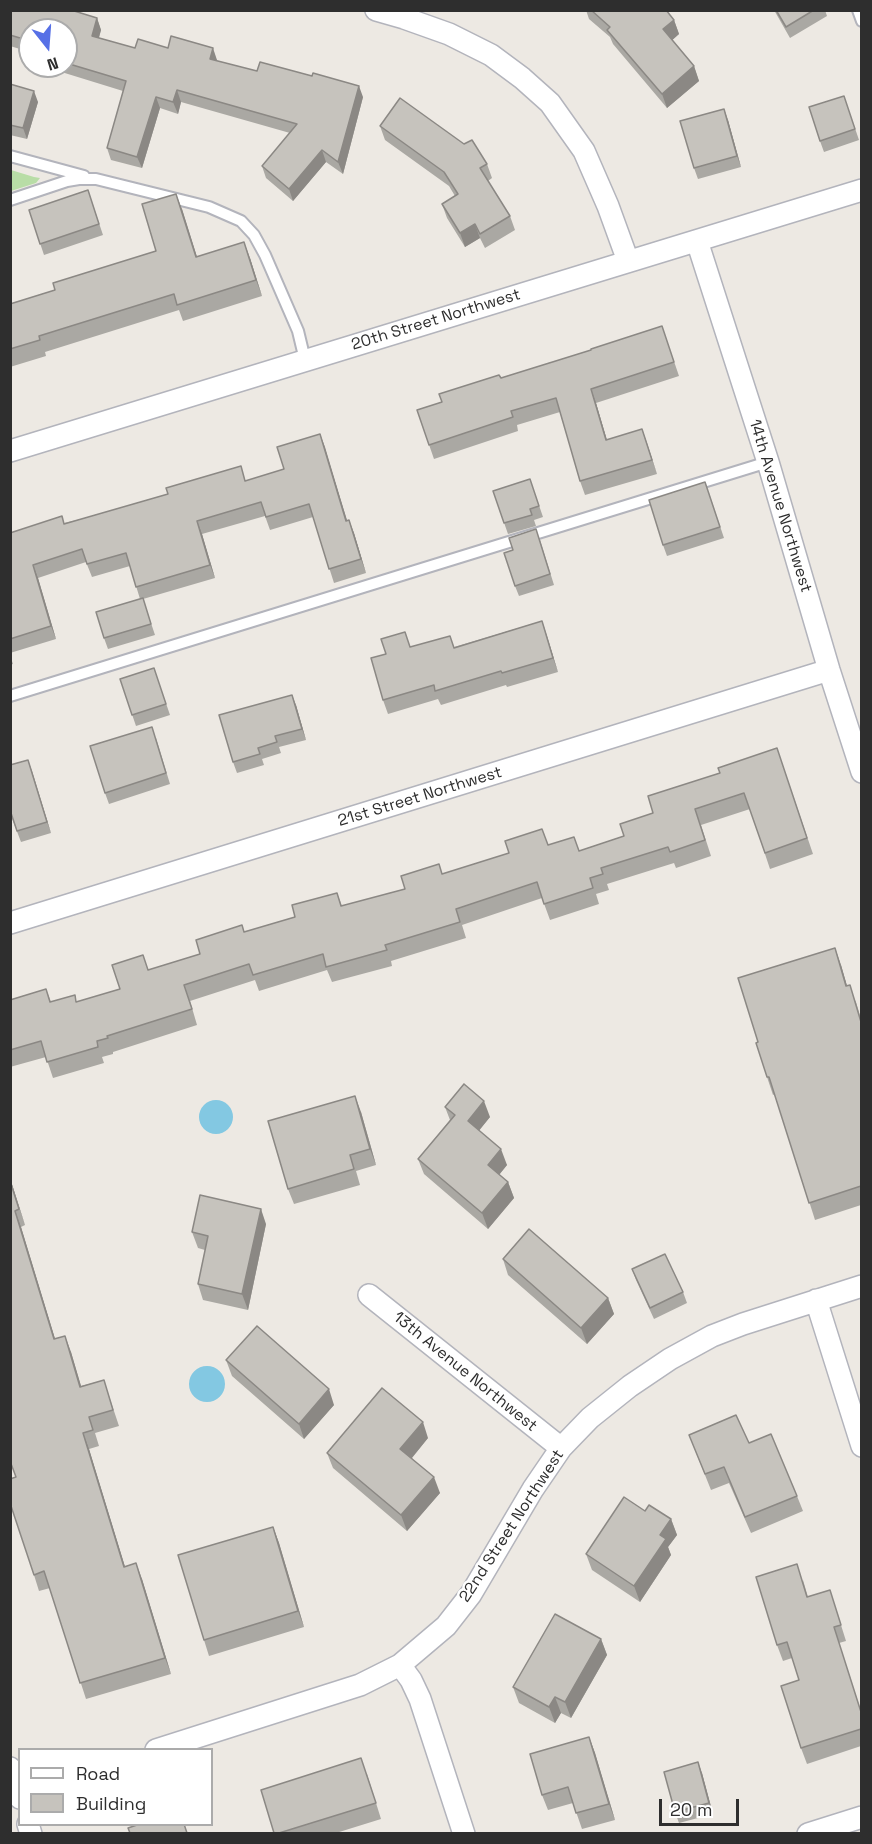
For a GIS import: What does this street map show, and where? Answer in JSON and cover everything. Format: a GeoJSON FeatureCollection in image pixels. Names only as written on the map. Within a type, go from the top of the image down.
{"type":"FeatureCollection","features":[{"type":"Feature","properties":{"kind":"street"},"geometry":{"type":"LineString","coordinates":[[376,10],[449,34],[490,55],[522,78],[550,103],[584,151],[608,206],[628,261]]}},
{"type":"Feature","properties":{"kind":"street","name":"20th Street Northwest"},"geometry":{"type":"LineString","coordinates":[[10,451],[861,190]]}},
{"type":"Feature","properties":{"kind":"street","name":"14th Avenue Northwest"},"geometry":{"type":"LineString","coordinates":[[697,241],[768,462],[861,772]]}},
{"type":"Feature","properties":{"kind":"street","name":"21st Street Northwest"},"geometry":{"type":"LineString","coordinates":[[10,923],[829,670]]}},
{"type":"Feature","properties":{"kind":"street","name":"22nd Street Northwest"},"geometry":{"type":"LineString","coordinates":[[159,1748],[360,1684],[400,1665],[446,1626],[471,1594],[533,1489],[561,1448],[591,1418],[630,1386],[670,1359],[712,1336],[861,1286]]}},
{"type":"Feature","properties":{"kind":"street","name":"13th Avenue Northwest"},"geometry":{"type":"LineString","coordinates":[[369,1295],[561,1448]]}},
{"type":"Feature","properties":{"kind":"street"},"geometry":{"type":"LineString","coordinates":[[816,1300],[861,1446]]}},
{"type":"Feature","properties":{"kind":"street"},"geometry":{"type":"LineString","coordinates":[[400,1665],[411,1680],[420,1699],[464,1833]]}},
{"type":"Feature","properties":{"kind":"street"},"geometry":{"type":"LineString","coordinates":[[10,1768],[17,1795]]}},
{"type":"Feature","properties":{"kind":"street"},"geometry":{"type":"LineString","coordinates":[[808,1833],[861,1817]]}},
{"type":"Feature","properties":{"kind":"lane"},"geometry":{"type":"LineString","coordinates":[[858,10],[861,21]]}},
{"type":"Feature","properties":{"kind":"lane"},"geometry":{"type":"LineString","coordinates":[[10,156],[209,207],[241,221],[254,235],[269,263],[298,331],[305,360]]}},
{"type":"Feature","properties":{"kind":"lane"},"geometry":{"type":"LineString","coordinates":[[10,200],[67,181],[96,179]]}},
{"type":"Feature","properties":{"kind":"lane"},"geometry":{"type":"LineString","coordinates":[[10,696],[768,462]]}},
{"type":"Feature","properties":{"kind":"green space"},"geometry":{"type":"Polygon","coordinates":[[[11,170],[40,178],[36,183],[11,191],[11,170]]]}},
{"type":"Feature","properties":{"kind":"water"},"geometry":{"type":"Polygon","coordinates":[[[216,1100],[228,1105],[233,1117],[228,1129],[216,1134],[204,1129],[199,1117],[204,1105],[216,1100]]]}},
{"type":"Feature","properties":{"kind":"water"},"geometry":{"type":"Polygon","coordinates":[[[207,1366],[220,1371],[225,1384],[220,1397],[207,1402],[194,1397],[189,1384],[194,1371],[207,1366]]]}},
{"type":"Feature","properties":{"kind":"building"},"geometry":{"type":"Polygon","coordinates":[[[10,10],[71,10],[97,18],[92,36],[135,48],[138,39],[168,48],[171,36],[213,48],[210,59],[257,71],[260,62],[359,86],[338,162],[322,150],[289,189],[262,166],[297,124],[177,90],[173,102],[156,97],[137,157],[107,148],[126,81],[78,67],[78,18],[18,18],[18,37],[10,35],[10,10]]]}},
{"type":"Feature","properties":{"kind":"building"},"geometry":{"type":"Polygon","coordinates":[[[591,10],[666,10],[674,20],[663,29],[694,66],[662,94],[607,30],[610,27],[591,10]]]}},
{"type":"Feature","properties":{"kind":"building"},"geometry":{"type":"Polygon","coordinates":[[[776,10],[814,10],[786,27],[776,10]]]}},
{"type":"Feature","properties":{"kind":"building"},"geometry":{"type":"Polygon","coordinates":[[[10,84],[34,91],[23,128],[10,125],[10,84]]]}},
{"type":"Feature","properties":{"kind":"building"},"geometry":{"type":"Polygon","coordinates":[[[844,96],[855,129],[820,141],[809,107],[844,96]]]}},
{"type":"Feature","properties":{"kind":"building"},"geometry":{"type":"Polygon","coordinates":[[[400,98],[464,144],[472,140],[487,164],[480,168],[510,216],[480,234],[475,224],[460,233],[442,204],[458,194],[444,172],[380,126],[400,98]]]}},
{"type":"Feature","properties":{"kind":"building"},"geometry":{"type":"Polygon","coordinates":[[[724,109],[737,156],[694,168],[680,121],[724,109]]]}},
{"type":"Feature","properties":{"kind":"building"},"geometry":{"type":"Polygon","coordinates":[[[88,190],[99,224],[40,244],[29,210],[88,190]]]}},
{"type":"Feature","properties":{"kind":"building"},"geometry":{"type":"Polygon","coordinates":[[[176,194],[196,257],[244,242],[256,280],[177,305],[174,294],[39,336],[40,340],[10,349],[10,304],[55,290],[53,283],[156,251],[142,204],[176,194]]]}},
{"type":"Feature","properties":{"kind":"building"},"geometry":{"type":"Polygon","coordinates":[[[662,326],[674,362],[591,389],[606,440],[642,429],[652,460],[580,481],[556,398],[511,411],[513,417],[429,445],[417,410],[442,402],[439,394],[499,375],[501,378],[662,326]]]}},
{"type":"Feature","properties":{"kind":"building"},"geometry":{"type":"Polygon","coordinates":[[[320,434],[346,521],[349,520],[361,559],[329,569],[309,504],[266,517],[261,502],[197,521],[210,565],[136,587],[126,553],[87,564],[82,549],[33,565],[51,626],[10,639],[10,533],[62,516],[64,524],[168,494],[166,488],[241,466],[245,481],[284,469],[277,447],[320,434]]]}},
{"type":"Feature","properties":{"kind":"building"},"geometry":{"type":"Polygon","coordinates":[[[530,479],[539,506],[530,509],[532,515],[504,523],[493,491],[530,479]]]}},
{"type":"Feature","properties":{"kind":"building"},"geometry":{"type":"Polygon","coordinates":[[[705,482],[720,527],[663,545],[649,500],[705,482]]]}},
{"type":"Feature","properties":{"kind":"building"},"geometry":{"type":"Polygon","coordinates":[[[536,529],[550,574],[515,586],[504,553],[513,550],[509,538],[536,529]]]}},
{"type":"Feature","properties":{"kind":"building"},"geometry":{"type":"Polygon","coordinates":[[[143,598],[151,624],[104,638],[96,612],[143,598]]]}},
{"type":"Feature","properties":{"kind":"building"},"geometry":{"type":"Polygon","coordinates":[[[542,621],[553,658],[435,691],[434,685],[383,700],[371,658],[386,654],[381,639],[405,632],[410,647],[450,636],[454,648],[542,621]]]}},
{"type":"Feature","properties":{"kind":"building"},"geometry":{"type":"Polygon","coordinates":[[[154,668],[166,704],[132,715],[120,679],[154,668]]]}},
{"type":"Feature","properties":{"kind":"building"},"geometry":{"type":"Polygon","coordinates":[[[292,695],[302,729],[275,736],[277,742],[258,748],[260,754],[233,762],[219,715],[292,695]]]}},
{"type":"Feature","properties":{"kind":"building"},"geometry":{"type":"Polygon","coordinates":[[[152,727],[166,773],[105,793],[90,746],[152,727]]]}},
{"type":"Feature","properties":{"kind":"building"},"geometry":{"type":"Polygon","coordinates":[[[777,748],[807,838],[765,853],[744,793],[695,809],[705,840],[670,852],[668,847],[601,868],[603,874],[590,878],[593,888],[544,904],[537,882],[456,909],[460,922],[385,945],[387,950],[326,967],[323,954],[253,975],[249,964],[184,985],[192,1009],[107,1036],[108,1038],[97,1041],[98,1047],[47,1062],[41,1041],[10,1050],[10,1000],[46,989],[50,1002],[75,995],[76,1002],[120,989],[112,965],[143,955],[148,970],[200,954],[196,940],[242,925],[244,932],[295,917],[292,905],[337,893],[341,906],[405,889],[401,876],[439,864],[442,874],[509,853],[505,841],[542,829],[548,845],[574,837],[579,851],[624,836],[620,824],[653,813],[648,796],[720,773],[718,768],[777,748]]]}},
{"type":"Feature","properties":{"kind":"building"},"geometry":{"type":"Polygon","coordinates":[[[28,760],[47,822],[17,831],[10,810],[10,765],[28,760]]]}},
{"type":"Feature","properties":{"kind":"building"},"geometry":{"type":"Polygon","coordinates":[[[835,948],[846,986],[850,985],[861,1022],[861,1186],[809,1203],[756,1043],[758,1042],[738,978],[835,948]]]}},
{"type":"Feature","properties":{"kind":"building"},"geometry":{"type":"Polygon","coordinates":[[[464,1084],[484,1101],[468,1121],[501,1149],[488,1165],[508,1182],[482,1213],[418,1159],[455,1115],[445,1107],[464,1084]]]}},
{"type":"Feature","properties":{"kind":"building"},"geometry":{"type":"Polygon","coordinates":[[[355,1096],[370,1149],[350,1155],[354,1169],[288,1189],[268,1121],[355,1096]]]}},
{"type":"Feature","properties":{"kind":"building"},"geometry":{"type":"Polygon","coordinates":[[[10,1181],[19,1209],[15,1211],[54,1339],[65,1336],[80,1387],[104,1380],[113,1410],[89,1417],[93,1430],[83,1433],[124,1567],[136,1563],[165,1658],[80,1683],[44,1571],[34,1575],[10,1503],[10,1479],[16,1477],[10,1461],[10,1181]]]}},
{"type":"Feature","properties":{"kind":"building"},"geometry":{"type":"Polygon","coordinates":[[[200,1195],[261,1209],[242,1294],[198,1284],[208,1236],[192,1232],[200,1195]]]}},
{"type":"Feature","properties":{"kind":"building"},"geometry":{"type":"Polygon","coordinates":[[[529,1229],[608,1298],[581,1328],[503,1259],[529,1229]]]}},
{"type":"Feature","properties":{"kind":"building"},"geometry":{"type":"Polygon","coordinates":[[[665,1254],[683,1292],[650,1308],[632,1269],[665,1254]]]}},
{"type":"Feature","properties":{"kind":"building"},"geometry":{"type":"Polygon","coordinates":[[[257,1326],[329,1389],[299,1424],[226,1360],[257,1326]]]}},
{"type":"Feature","properties":{"kind":"building"},"geometry":{"type":"Polygon","coordinates":[[[382,1388],[423,1422],[400,1449],[434,1477],[401,1515],[327,1453],[382,1388]]]}},
{"type":"Feature","properties":{"kind":"building"},"geometry":{"type":"Polygon","coordinates":[[[736,1415],[749,1443],[771,1434],[797,1496],[745,1517],[724,1467],[705,1474],[689,1435],[736,1415]]]}},
{"type":"Feature","properties":{"kind":"building"},"geometry":{"type":"Polygon","coordinates":[[[624,1497],[645,1511],[649,1505],[671,1519],[660,1535],[666,1539],[634,1586],[586,1554],[624,1497]]]}},
{"type":"Feature","properties":{"kind":"building"},"geometry":{"type":"Polygon","coordinates":[[[273,1527],[298,1611],[204,1640],[178,1555],[273,1527]]]}},
{"type":"Feature","properties":{"kind":"building"},"geometry":{"type":"Polygon","coordinates":[[[797,1564],[807,1597],[830,1590],[841,1625],[834,1627],[861,1712],[861,1729],[801,1748],[781,1686],[799,1680],[787,1642],[777,1645],[756,1577],[797,1564]]]}},
{"type":"Feature","properties":{"kind":"building"},"geometry":{"type":"Polygon","coordinates":[[[555,1614],[601,1639],[565,1702],[555,1697],[549,1707],[513,1687],[555,1614]]]}},
{"type":"Feature","properties":{"kind":"building"},"geometry":{"type":"Polygon","coordinates":[[[589,1737],[609,1804],[576,1813],[568,1787],[542,1795],[530,1754],[589,1737]]]}},
{"type":"Feature","properties":{"kind":"building"},"geometry":{"type":"Polygon","coordinates":[[[361,1758],[376,1803],[274,1833],[261,1790],[361,1758]]]}},
{"type":"Feature","properties":{"kind":"building"},"geometry":{"type":"Polygon","coordinates":[[[698,1762],[709,1803],[675,1812],[664,1772],[698,1762]]]}},
{"type":"Feature","properties":{"kind":"building"},"geometry":{"type":"Polygon","coordinates":[[[185,1826],[187,1833],[130,1833],[128,1828],[185,1826]]]}}]}
